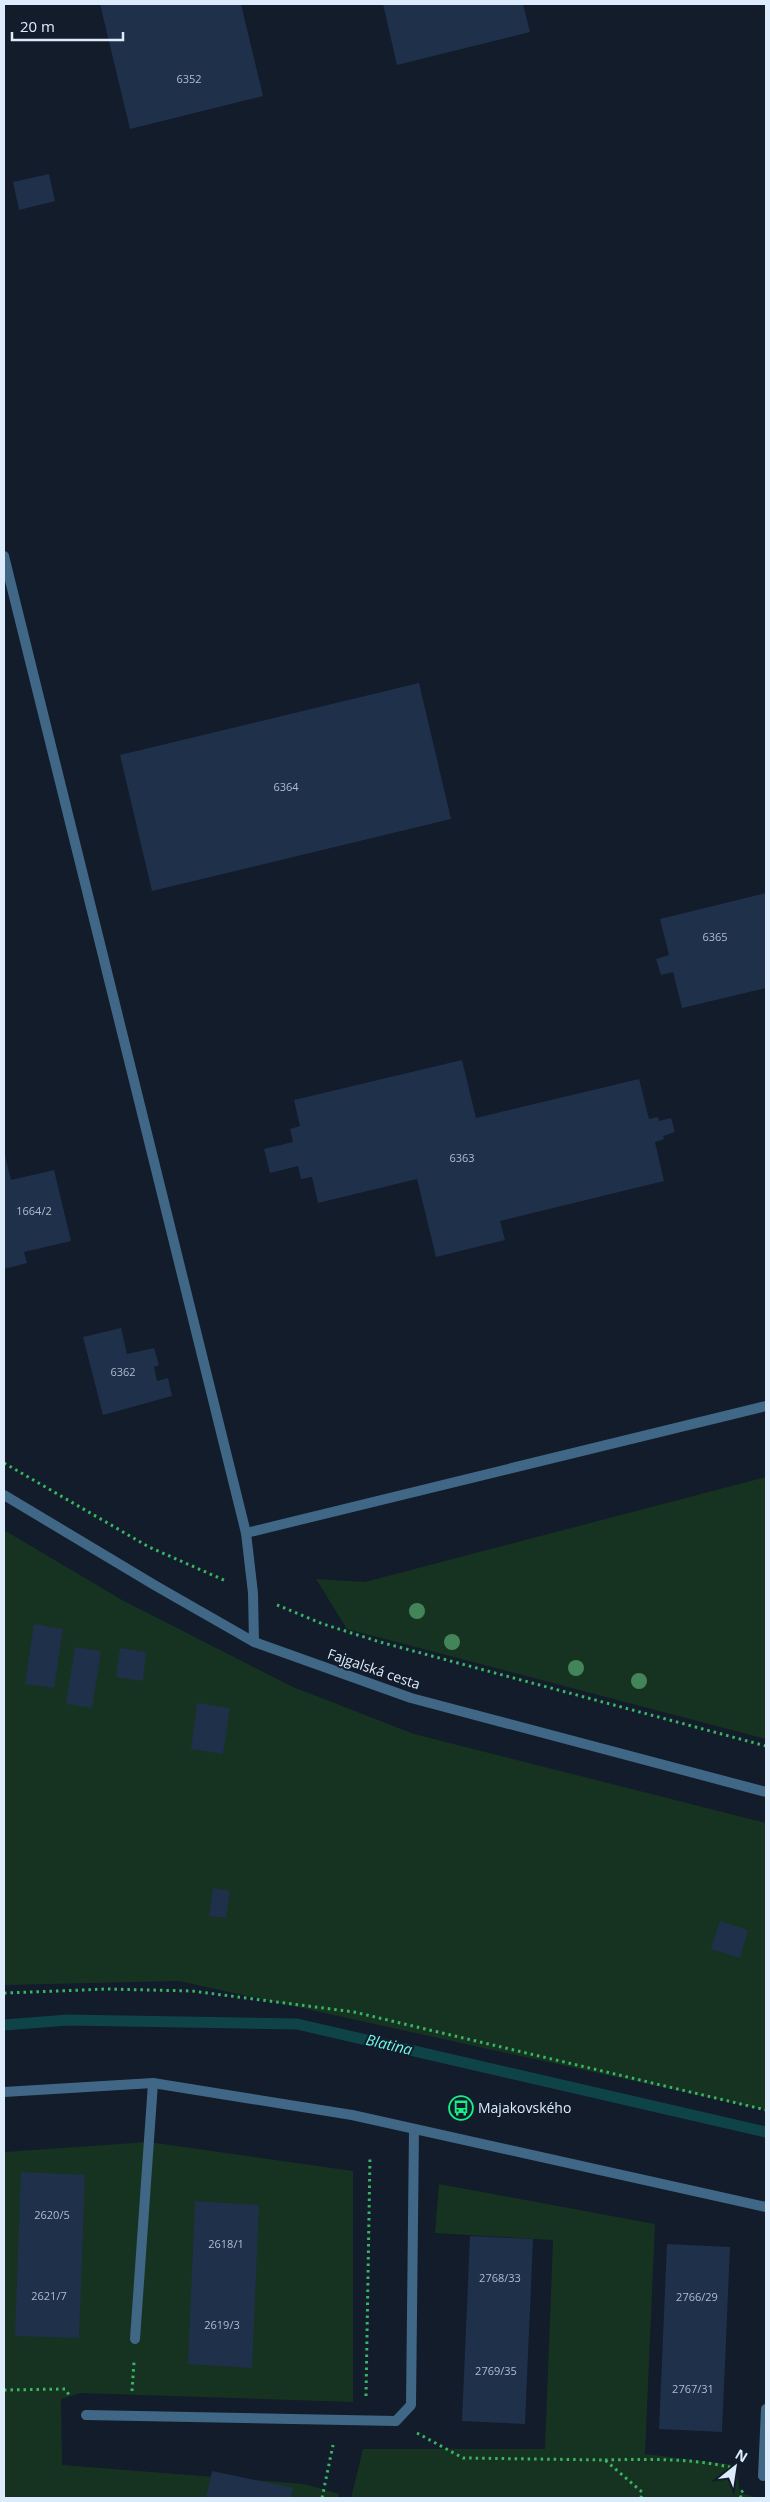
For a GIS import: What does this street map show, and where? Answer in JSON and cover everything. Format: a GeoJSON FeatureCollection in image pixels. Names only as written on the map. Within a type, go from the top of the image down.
{"type":"FeatureCollection","features":[{"type":"Feature","properties":{"kind":"street"},"geometry":{"type":"LineString","coordinates":[[4,556],[246,1533],[253,1593],[254,1642]]}},
{"type":"Feature","properties":{"kind":"street"},"geometry":{"type":"LineString","coordinates":[[246,1533],[766,1406]]}},
{"type":"Feature","properties":{"kind":"street","name":"Fajgalská cesta"},"geometry":{"type":"LineString","coordinates":[[4,1496],[254,1642],[411,1698],[766,1792]]}},
{"type":"Feature","properties":{"kind":"street"},"geometry":{"type":"LineString","coordinates":[[135,2339],[153,2083]]}},
{"type":"Feature","properties":{"kind":"street"},"geometry":{"type":"LineString","coordinates":[[4,2092],[153,2083],[352,2115],[766,2206]]}},
{"type":"Feature","properties":{"kind":"street"},"geometry":{"type":"LineString","coordinates":[[86,2416],[396,2421],[411,2405],[414,2129]]}},
{"type":"Feature","properties":{"kind":"street"},"geometry":{"type":"LineString","coordinates":[[763,2476],[766,2409]]}},
{"type":"Feature","properties":{"kind":"path"},"geometry":{"type":"LineString","coordinates":[[4,1463],[149,1547],[181,1561]]}},
{"type":"Feature","properties":{"kind":"path"},"geometry":{"type":"LineString","coordinates":[[323,1624],[380,1642],[766,1746]]}},
{"type":"Feature","properties":{"kind":"path"},"geometry":{"type":"LineString","coordinates":[[4,1993],[107,1989],[192,1991],[354,2012],[766,2110]]}},
{"type":"Feature","properties":{"kind":"path"},"geometry":{"type":"LineString","coordinates":[[366,2420],[370,2156]]}},
{"type":"Feature","properties":{"kind":"path"},"geometry":{"type":"LineString","coordinates":[[130,2416],[135,2339]]}},
{"type":"Feature","properties":{"kind":"path"},"geometry":{"type":"LineString","coordinates":[[4,2390],[65,2389],[86,2416]]}},
{"type":"Feature","properties":{"kind":"path"},"geometry":{"type":"LineString","coordinates":[[322,2498],[338,2420]]}},
{"type":"Feature","properties":{"kind":"path"},"geometry":{"type":"LineString","coordinates":[[396,2421],[464,2458],[658,2459],[708,2462],[763,2476]]}},
{"type":"Feature","properties":{"kind":"path"},"geometry":{"type":"LineString","coordinates":[[605,2460],[642,2492],[641,2498]]}},
{"type":"Feature","properties":{"kind":"green space"},"geometry":{"type":"Polygon","coordinates":[[[766,1477],[766,1739],[347,1629],[316,1579],[365,1582],[766,1477]]]}},
{"type":"Feature","properties":{"kind":"green space"},"geometry":{"type":"Polygon","coordinates":[[[4,1530],[122,1600],[293,1687],[414,1734],[766,1823],[766,2110],[179,1981],[4,1985],[4,1530]]]}},
{"type":"Feature","properties":{"kind":"green space"},"geometry":{"type":"Polygon","coordinates":[[[149,2142],[353,2171],[353,2402],[81,2393],[61,2399],[62,2465],[304,2484],[339,2494],[338,2498],[4,2498],[4,2152],[149,2142]]]}},
{"type":"Feature","properties":{"kind":"green space"},"geometry":{"type":"Polygon","coordinates":[[[439,2184],[655,2224],[645,2454],[736,2465],[740,2493],[759,2498],[351,2498],[363,2449],[545,2449],[553,2240],[435,2233],[439,2184]]]}},
{"type":"Feature","properties":{"kind":"building"},"geometry":{"type":"Polygon","coordinates":[[[100,4],[241,4],[263,96],[130,129],[100,4]]]}},
{"type":"Feature","properties":{"kind":"building"},"geometry":{"type":"Polygon","coordinates":[[[383,4],[523,4],[530,32],[397,65],[383,4]]]}},
{"type":"Feature","properties":{"kind":"building"},"geometry":{"type":"Polygon","coordinates":[[[49,174],[55,201],[19,210],[13,182],[49,174]]]}},
{"type":"Feature","properties":{"kind":"building"},"geometry":{"type":"Polygon","coordinates":[[[419,683],[451,819],[152,891],[120,755],[419,683]]]}},
{"type":"Feature","properties":{"kind":"building"},"geometry":{"type":"Polygon","coordinates":[[[766,893],[766,988],[682,1008],[673,972],[661,975],[656,959],[669,955],[660,919],[766,893]]]}},
{"type":"Feature","properties":{"kind":"building"},"geometry":{"type":"Polygon","coordinates":[[[462,1060],[476,1118],[639,1079],[649,1119],[658,1117],[659,1121],[671,1118],[675,1132],[663,1136],[664,1139],[655,1142],[664,1181],[500,1221],[505,1240],[436,1257],[417,1179],[318,1203],[312,1177],[301,1179],[298,1166],[270,1173],[264,1149],[293,1142],[290,1129],[300,1126],[294,1100],[462,1060]]]}},
{"type":"Feature","properties":{"kind":"building"},"geometry":{"type":"Polygon","coordinates":[[[4,1151],[11,1180],[54,1170],[71,1241],[24,1252],[27,1263],[4,1269],[4,1151]]]}},
{"type":"Feature","properties":{"kind":"building"},"geometry":{"type":"Polygon","coordinates":[[[121,1328],[127,1354],[154,1348],[159,1365],[154,1367],[157,1381],[168,1378],[172,1396],[103,1415],[83,1337],[121,1328]]]}},
{"type":"Feature","properties":{"kind":"building"},"geometry":{"type":"Polygon","coordinates":[[[34,1624],[63,1629],[54,1688],[25,1684],[34,1624]]]}},
{"type":"Feature","properties":{"kind":"building"},"geometry":{"type":"Polygon","coordinates":[[[75,1647],[101,1651],[92,1708],[66,1704],[75,1647]]]}},
{"type":"Feature","properties":{"kind":"building"},"geometry":{"type":"Polygon","coordinates":[[[120,1648],[146,1652],[143,1681],[116,1677],[120,1648]]]}},
{"type":"Feature","properties":{"kind":"building"},"geometry":{"type":"Polygon","coordinates":[[[197,1703],[230,1708],[223,1754],[191,1749],[197,1703]]]}},
{"type":"Feature","properties":{"kind":"building"},"geometry":{"type":"Polygon","coordinates":[[[213,1888],[230,1891],[226,1918],[209,1916],[213,1888]]]}},
{"type":"Feature","properties":{"kind":"building"},"geometry":{"type":"Polygon","coordinates":[[[720,1921],[748,1930],[740,1958],[711,1949],[720,1921]]]}},
{"type":"Feature","properties":{"kind":"building"},"geometry":{"type":"Polygon","coordinates":[[[21,2172],[85,2175],[79,2338],[15,2336],[21,2172]]]}},
{"type":"Feature","properties":{"kind":"building"},"geometry":{"type":"Polygon","coordinates":[[[195,2201],[259,2205],[252,2368],[188,2364],[195,2201]]]}},
{"type":"Feature","properties":{"kind":"building"},"geometry":{"type":"Polygon","coordinates":[[[470,2236],[533,2239],[525,2424],[462,2421],[470,2236]]]}},
{"type":"Feature","properties":{"kind":"building"},"geometry":{"type":"Polygon","coordinates":[[[667,2244],[730,2247],[722,2432],[659,2429],[667,2244]]]}},
{"type":"Feature","properties":{"kind":"building"},"geometry":{"type":"Polygon","coordinates":[[[212,2471],[293,2488],[291,2498],[206,2498],[212,2471]]]}},
{"type":"Feature","properties":{"kind":"waterway","name":"Blatina"},"geometry":{"type":"LineString","coordinates":[[4,2025],[68,2020],[297,2024],[766,2132]]}},
{"type":"Feature","properties":{"kind":"place","name":"Majakovského"},"geometry":{"type":"Point","coordinates":[461,2108]}}]}
